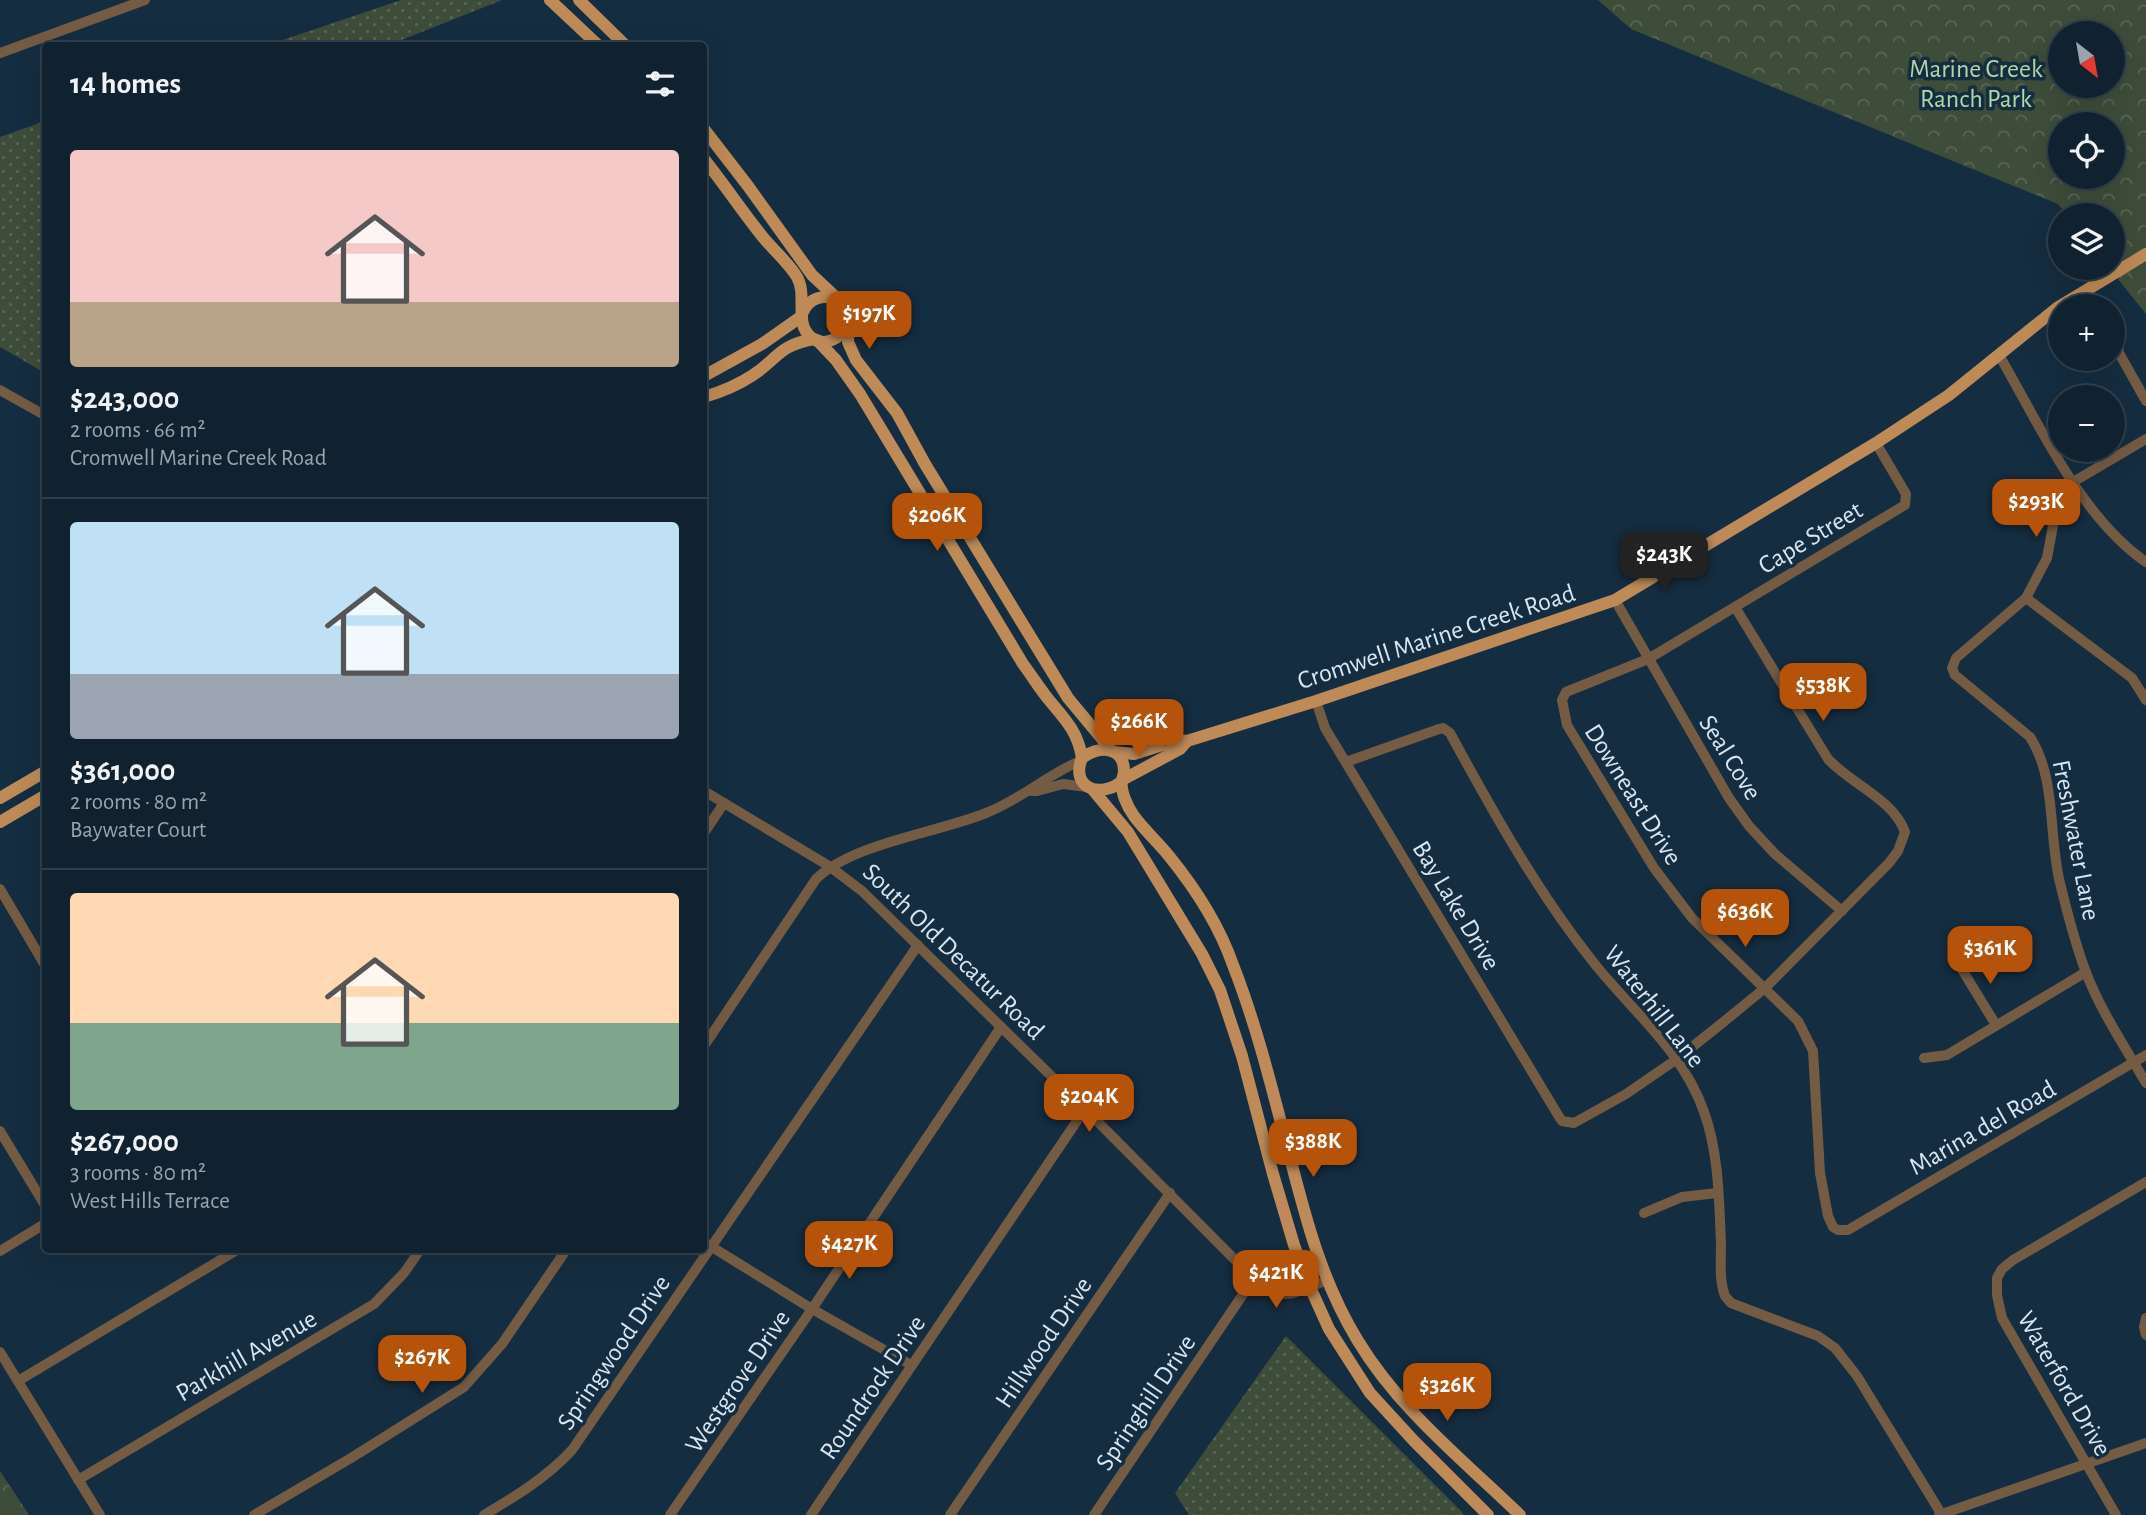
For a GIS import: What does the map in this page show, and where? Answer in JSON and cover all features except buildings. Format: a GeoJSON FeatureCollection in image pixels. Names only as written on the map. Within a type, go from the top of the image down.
{"type":"FeatureCollection","features":[{"type":"Feature","properties":{"kind":"main road"},"geometry":{"type":"LineString","coordinates":[[550,0],[595,42]]}},
{"type":"Feature","properties":{"kind":"main road"},"geometry":{"type":"LineString","coordinates":[[579,0],[622,42]]}},
{"type":"Feature","properties":{"kind":"main road"},"geometry":{"type":"LineString","coordinates":[[707,133],[812,275],[847,311],[851,351],[861,370],[897,413],[925,464],[1068,698],[1124,765],[1122,781],[1127,803],[1134,817],[1170,856],[1202,902],[1226,946],[1245,999],[1282,1127],[1310,1237],[1326,1280],[1358,1341],[1378,1370],[1433,1433],[1520,1515]]}},
{"type":"Feature","properties":{"kind":"main road"},"geometry":{"type":"LineString","coordinates":[[707,163],[797,278],[803,294],[805,331],[836,360],[860,394],[1023,664],[1071,725],[1077,736],[1081,759],[1079,773],[1128,832],[1202,954],[1225,1004],[1242,1056],[1273,1174],[1310,1287],[1329,1329],[1370,1393],[1488,1515]]}},
{"type":"Feature","properties":{"kind":"main road","name":"Cromwell Marine Creek Road"},"geometry":{"type":"LineString","coordinates":[[1113,752],[1134,754],[1178,740],[1187,741],[1316,701],[1615,600],[1876,443],[1949,395],[2038,322],[2146,254]]}},
{"type":"Feature","properties":{"kind":"main road"},"geometry":{"type":"LineString","coordinates":[[707,374],[762,344],[802,314],[808,304],[816,299],[825,296],[837,299]]}},
{"type":"Feature","properties":{"kind":"main road"},"geometry":{"type":"LineString","coordinates":[[707,396],[737,385],[757,373],[785,348],[815,340],[825,342],[835,339],[848,326]]}},
{"type":"Feature","properties":{"kind":"main road","name":"Cromwell Marine Creek Road"},"geometry":{"type":"LineString","coordinates":[[1122,781],[1180,749],[1187,741]]}},
{"type":"Feature","properties":{"kind":"main road"},"geometry":{"type":"LineString","coordinates":[[1081,759],[1094,750],[1113,752]]}},
{"type":"Feature","properties":{"kind":"main road"},"geometry":{"type":"LineString","coordinates":[[0,798],[42,773]]}},
{"type":"Feature","properties":{"kind":"main road"},"geometry":{"type":"LineString","coordinates":[[1090,789],[1110,789],[1122,781]]}},
{"type":"Feature","properties":{"kind":"main road"},"geometry":{"type":"LineString","coordinates":[[0,822],[42,797]]}},
{"type":"Feature","properties":{"kind":"main road"},"geometry":{"type":"LineString","coordinates":[[1225,1004],[1245,999]]}},
{"type":"Feature","properties":{"kind":"main road"},"geometry":{"type":"LineString","coordinates":[[1493,1515],[1506,1502]]}},
{"type":"Feature","properties":{"kind":"street"},"geometry":{"type":"LineString","coordinates":[[0,53],[140,1]]}},
{"type":"Feature","properties":{"kind":"street"},"geometry":{"type":"LineString","coordinates":[[1999,355],[2073,482],[2108,527],[2133,553],[2146,562]]}},
{"type":"Feature","properties":{"kind":"street"},"geometry":{"type":"LineString","coordinates":[[2125,364],[2146,401]]}},
{"type":"Feature","properties":{"kind":"street"},"geometry":{"type":"LineString","coordinates":[[0,390],[42,414]]}},
{"type":"Feature","properties":{"kind":"street"},"geometry":{"type":"LineString","coordinates":[[2146,439],[2073,482],[2057,504],[2047,558],[2026,598],[2132,678],[2146,700]]}},
{"type":"Feature","properties":{"kind":"street","name":"Cape Street"},"geometry":{"type":"LineString","coordinates":[[1563,696],[1572,689],[1648,659],[1905,505],[1906,494],[1876,443]]}},
{"type":"Feature","properties":{"kind":"street","name":"Freshwater Lane"},"geometry":{"type":"LineString","coordinates":[[2026,598],[1956,658],[1952,668],[1955,675],[2030,737],[2037,749],[2046,774],[2059,879],[2086,972],[2105,1013],[2146,1083]]}},
{"type":"Feature","properties":{"kind":"street","name":"Seal Cove"},"geometry":{"type":"LineString","coordinates":[[1615,600],[1729,798],[1775,854],[1842,911]]}},
{"type":"Feature","properties":{"kind":"street"},"geometry":{"type":"LineString","coordinates":[[1677,1059],[1765,988],[1889,863],[1898,851],[1905,832],[1896,815],[1839,772],[1828,759],[1735,607]]}},
{"type":"Feature","properties":{"kind":"street","name":"Downeast Drive"},"geometry":{"type":"LineString","coordinates":[[1563,696],[1562,705],[1567,725],[1654,868],[1692,918],[1798,1021],[1813,1051],[1820,1173],[1828,1216],[1833,1227],[1838,1230]]}},
{"type":"Feature","properties":{"kind":"street","name":"Bay Lake Drive"},"geometry":{"type":"LineString","coordinates":[[1316,701],[1325,728],[1562,1121],[1570,1124],[1579,1122],[1677,1059]]}},
{"type":"Feature","properties":{"kind":"street","name":"Waterhill Lane"},"geometry":{"type":"LineString","coordinates":[[1346,762],[1439,729],[1447,731],[1561,918],[1595,965],[1677,1059],[1704,1113],[1715,1157],[1725,1296],[1731,1303],[1818,1336],[1835,1348],[1857,1376],[1941,1514]]}},
{"type":"Feature","properties":{"kind":"street"},"geometry":{"type":"LineString","coordinates":[[707,1042],[816,878],[829,866],[855,855],[988,813],[1031,791],[1081,759]]}},
{"type":"Feature","properties":{"kind":"street"},"geometry":{"type":"LineString","coordinates":[[1031,791],[1037,792],[1060,784],[1090,789]]}},
{"type":"Feature","properties":{"kind":"street","name":"South Old Decatur Road"},"geometry":{"type":"LineString","coordinates":[[707,793],[829,866],[862,891],[1264,1288],[1281,1296],[1310,1287]]}},
{"type":"Feature","properties":{"kind":"street"},"geometry":{"type":"LineString","coordinates":[[707,828],[724,803]]}},
{"type":"Feature","properties":{"kind":"street"},"geometry":{"type":"LineString","coordinates":[[0,889],[42,960]]}},
{"type":"Feature","properties":{"kind":"street","name":"Springwood Drive"},"geometry":{"type":"LineString","coordinates":[[707,1244],[918,945]]}},
{"type":"Feature","properties":{"kind":"street"},"geometry":{"type":"LineString","coordinates":[[1958,963],[1996,1025]]}},
{"type":"Feature","properties":{"kind":"street"},"geometry":{"type":"LineString","coordinates":[[1924,1058],[1947,1055],[2086,972]]}},
{"type":"Feature","properties":{"kind":"street","name":"Westgrove Drive"},"geometry":{"type":"LineString","coordinates":[[670,1515],[1002,1027]]}},
{"type":"Feature","properties":{"kind":"street","name":"Marina del Road"},"geometry":{"type":"LineString","coordinates":[[1838,1230],[1848,1230],[2146,1055]]}},
{"type":"Feature","properties":{"kind":"street","name":"Roundrock Drive"},"geometry":{"type":"LineString","coordinates":[[811,1515],[1085,1109]]}},
{"type":"Feature","properties":{"kind":"street"},"geometry":{"type":"LineString","coordinates":[[0,1131],[42,1200]]}},
{"type":"Feature","properties":{"kind":"street","name":"Waterford Drive"},"geometry":{"type":"LineString","coordinates":[[2116,1515],[2002,1318],[1997,1278],[2002,1269],[2013,1260],[2146,1182]]}},
{"type":"Feature","properties":{"kind":"street","name":"Hillwood Drive"},"geometry":{"type":"LineString","coordinates":[[950,1515],[1170,1193]]}},
{"type":"Feature","properties":{"kind":"street"},"geometry":{"type":"LineString","coordinates":[[1644,1213],[1682,1197],[1717,1193]]}},
{"type":"Feature","properties":{"kind":"street"},"geometry":{"type":"LineString","coordinates":[[0,1251],[42,1225]]}},
{"type":"Feature","properties":{"kind":"street"},"geometry":{"type":"LineString","coordinates":[[707,1244],[812,1309],[911,1365]]}},
{"type":"Feature","properties":{"kind":"street"},"geometry":{"type":"LineString","coordinates":[[18,1381],[232,1253]]}},
{"type":"Feature","properties":{"kind":"street","name":"Parkhill Avenue"},"geometry":{"type":"LineString","coordinates":[[78,1480],[374,1304],[404,1273],[418,1253]]}},
{"type":"Feature","properties":{"kind":"street"},"geometry":{"type":"LineString","coordinates":[[254,1515],[464,1387],[502,1344],[564,1253]]}},
{"type":"Feature","properties":{"kind":"street","name":"Springwood Drive"},"geometry":{"type":"LineString","coordinates":[[484,1515],[532,1486],[553,1470],[572,1450],[701,1253]]}},
{"type":"Feature","properties":{"kind":"street","name":"Springhill Drive"},"geometry":{"type":"LineString","coordinates":[[1094,1515],[1254,1278]]}},
{"type":"Feature","properties":{"kind":"street"},"geometry":{"type":"LineString","coordinates":[[1310,1287],[1326,1280]]}},
{"type":"Feature","properties":{"kind":"street"},"geometry":{"type":"LineString","coordinates":[[2146,1318],[2146,1335]]}},
{"type":"Feature","properties":{"kind":"street"},"geometry":{"type":"LineString","coordinates":[[0,1352],[100,1515]]}},
{"type":"Feature","properties":{"kind":"street"},"geometry":{"type":"LineString","coordinates":[[1941,1514],[2146,1443]]}},
{"type":"Feature","properties":{"kind":"green space"},"geometry":{"type":"Polygon","coordinates":[[[401,0],[502,0],[397,42],[277,42],[401,0]]]}},
{"type":"Feature","properties":{"kind":"green space","name":"Marine Creek Ranch Park"},"geometry":{"type":"Polygon","coordinates":[[[1598,0],[2146,0],[2146,314],[2119,280],[2125,280],[2125,203],[2056,203],[1631,29],[1598,0]]]}},
{"type":"Feature","properties":{"kind":"green space"},"geometry":{"type":"Polygon","coordinates":[[[42,122],[42,371],[0,347],[0,137],[42,122]]]}},
{"type":"Feature","properties":{"kind":"green space"},"geometry":{"type":"Polygon","coordinates":[[[1286,1336],[1465,1515],[1189,1515],[1175,1493],[1286,1336]]]}},
{"type":"Feature","properties":{"kind":"green space"},"geometry":{"type":"Polygon","coordinates":[[[0,1471],[29,1515],[0,1515],[0,1471]]]}}]}
